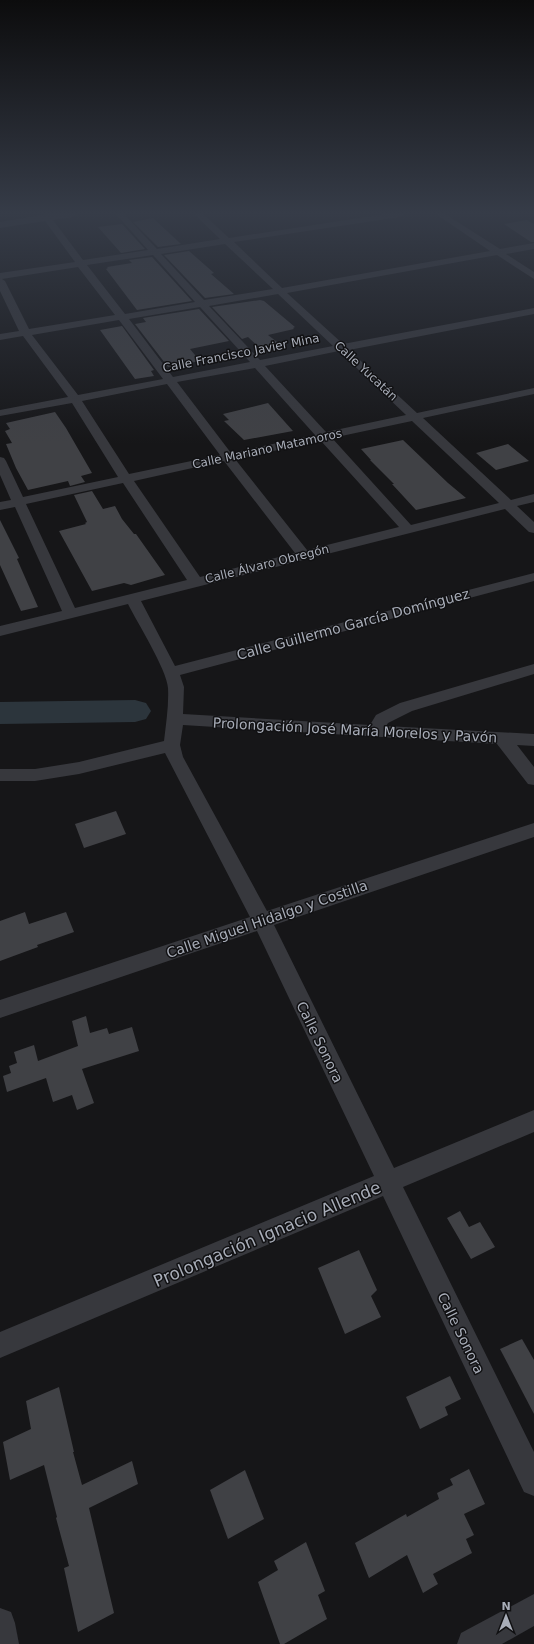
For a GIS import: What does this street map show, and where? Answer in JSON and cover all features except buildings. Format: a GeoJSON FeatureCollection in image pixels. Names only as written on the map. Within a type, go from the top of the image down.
{"type":"FeatureCollection","features":[{"type":"Feature","properties":{"kind":"street"},"geometry":{"type":"LineString","coordinates":[[5,291],[25,332],[75,399],[126,479],[196,582]]}},
{"type":"Feature","properties":{"kind":"street"},"geometry":{"type":"LineString","coordinates":[[103,291],[227,457],[304,555]]}},
{"type":"Feature","properties":{"kind":"street"},"geometry":{"type":"LineString","coordinates":[[191,291],[408,529]]}},
{"type":"Feature","properties":{"kind":"street"},"geometry":{"type":"LineString","coordinates":[[0,337],[280,291]]}},
{"type":"Feature","properties":{"kind":"street","name":"Calle Yucatán"},"geometry":{"type":"LineString","coordinates":[[280,291],[534,529]]}},
{"type":"Feature","properties":{"kind":"street","name":"Calle Francisco Javier Mina"},"geometry":{"type":"LineString","coordinates":[[0,413],[534,311]]}},
{"type":"Feature","properties":{"kind":"street","name":"Calle Mariano Matamoros"},"geometry":{"type":"LineString","coordinates":[[0,506],[534,391]]}},
{"type":"Feature","properties":{"kind":"street"},"geometry":{"type":"LineString","coordinates":[[0,462],[70,613]]}},
{"type":"Feature","properties":{"kind":"street","name":"Calle Álvaro Obregón"},"geometry":{"type":"LineString","coordinates":[[0,631],[534,498]]}},
{"type":"Feature","properties":{"kind":"street","name":"Calle Guillermo García Domínguez"},"geometry":{"type":"LineString","coordinates":[[171,672],[534,577]]}},
{"type":"Feature","properties":{"kind":"street","name":"Calle Sonora"},"geometry":{"type":"LineString","coordinates":[[132,598],[171,672],[176,687],[175,719],[172,745],[175,757],[262,921],[534,1482]]}},
{"type":"Feature","properties":{"kind":"street"},"geometry":{"type":"LineString","coordinates":[[374,731],[382,719],[406,707],[534,669]]}},
{"type":"Feature","properties":{"kind":"street","name":"Prolongación José María Morelos y Pavón"},"geometry":{"type":"LineString","coordinates":[[175,719],[534,740]]}},
{"type":"Feature","properties":{"kind":"street"},"geometry":{"type":"LineString","coordinates":[[502,738],[534,779]]}},
{"type":"Feature","properties":{"kind":"street"},"geometry":{"type":"LineString","coordinates":[[0,775],[35,775],[79,768],[172,745]]}},
{"type":"Feature","properties":{"kind":"street","name":"Calle Miguel Hidalgo y Costilla"},"geometry":{"type":"LineString","coordinates":[[0,1009],[534,830]]}},
{"type":"Feature","properties":{"kind":"street","name":"Prolongación Ignacio Allende"},"geometry":{"type":"LineString","coordinates":[[0,1345],[534,1121]]}},
{"type":"Feature","properties":{"kind":"street"},"geometry":{"type":"LineString","coordinates":[[472,1644],[534,1609]]}},
{"type":"Feature","properties":{"kind":"street"},"geometry":{"type":"LineString","coordinates":[[0,1623],[4,1644]]}},
{"type":"Feature","properties":{"kind":"waterway"},"geometry":{"type":"LineString","coordinates":[[0,713],[135,711]]}}]}
